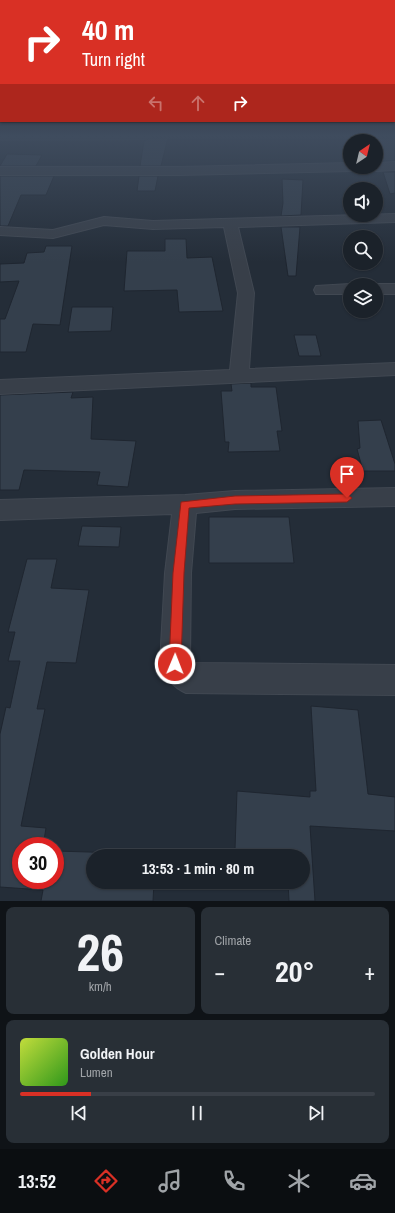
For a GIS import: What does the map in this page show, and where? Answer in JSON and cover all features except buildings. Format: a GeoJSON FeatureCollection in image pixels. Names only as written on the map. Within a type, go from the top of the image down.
{"type":"FeatureCollection","features":[{"type":"Feature","properties":{"kind":"street"},"geometry":{"type":"LineString","coordinates":[[0,231],[53,234],[104,221],[153,225],[230,224],[395,218]]}},
{"type":"Feature","properties":{"kind":"street"},"geometry":{"type":"LineString","coordinates":[[230,224],[246,293],[239,376]]}},
{"type":"Feature","properties":{"kind":"street"},"geometry":{"type":"LineString","coordinates":[[322,290],[343,289]]}},
{"type":"Feature","properties":{"kind":"street"},"geometry":{"type":"LineString","coordinates":[[383,289],[395,289]]}},
{"type":"Feature","properties":{"kind":"street"},"geometry":{"type":"LineString","coordinates":[[0,388],[395,369]]}},
{"type":"Feature","properties":{"kind":"street"},"geometry":{"type":"LineString","coordinates":[[0,510],[185,504],[235,500],[395,497]]}},
{"type":"Feature","properties":{"kind":"street"},"geometry":{"type":"LineString","coordinates":[[185,504],[178,573],[175,664],[186,678],[395,680]]}},
{"type":"Feature","properties":{"kind":"route"},"geometry":{"type":"LineString","coordinates":[[175,664],[178,573],[185,504],[235,500],[347,498]]}}]}
